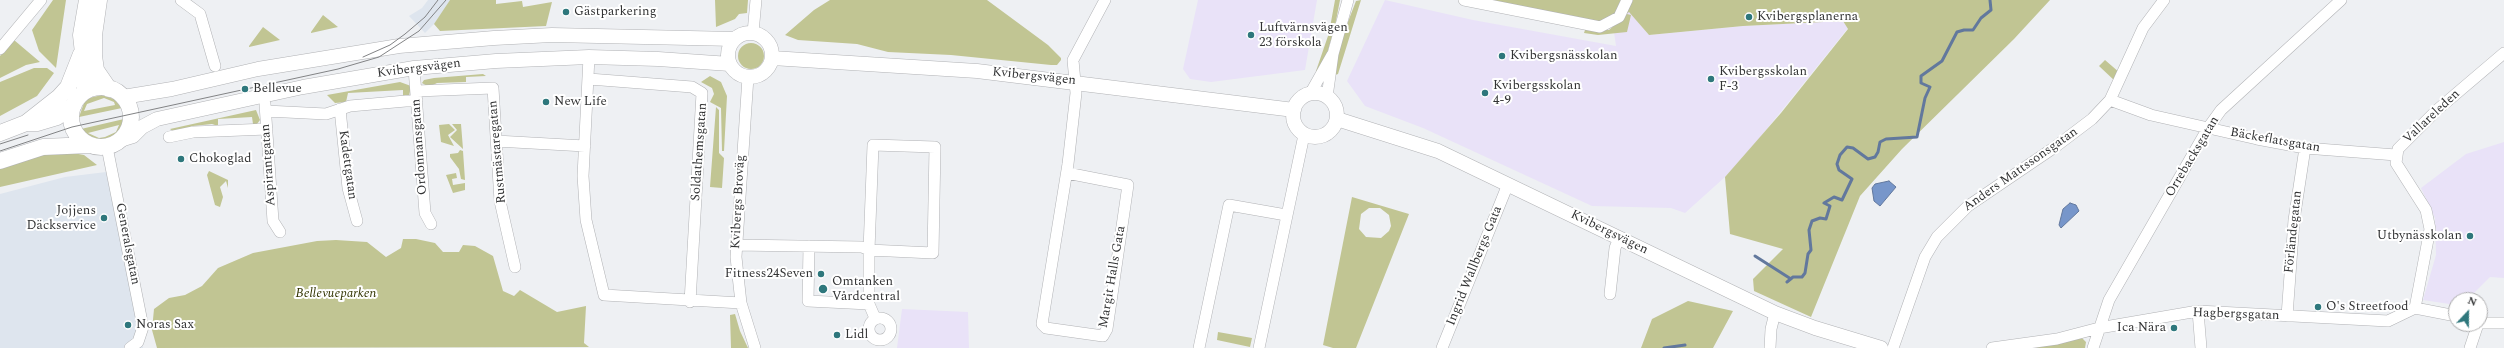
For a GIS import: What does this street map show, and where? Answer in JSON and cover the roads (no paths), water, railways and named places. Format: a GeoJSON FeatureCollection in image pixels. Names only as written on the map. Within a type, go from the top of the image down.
{"type":"FeatureCollection","features":[{"type":"Feature","properties":{"kind":"main road"},"geometry":{"type":"LineString","coordinates":[[26,123],[37,123],[57,117],[74,105],[84,92],[86,80],[82,52],[83,13],[87,0]]}},
{"type":"Feature","properties":{"kind":"main road"},"geometry":{"type":"LineString","coordinates":[[99,0],[94,35],[94,56],[96,70],[109,89]]}},
{"type":"Feature","properties":{"kind":"main road"},"geometry":{"type":"LineString","coordinates":[[0,133],[26,123],[59,97],[68,87],[82,52]]}},
{"type":"Feature","properties":{"kind":"main road"},"geometry":{"type":"LineString","coordinates":[[0,161],[44,147],[114,144],[128,131],[131,119],[128,106],[123,97],[109,89],[96,88],[84,92]]}},
{"type":"Feature","properties":{"kind":"main road"},"geometry":{"type":"LineString","coordinates":[[74,105],[71,119],[74,130],[82,140],[90,145]]}},
{"type":"Feature","properties":{"kind":"street"},"geometry":{"type":"LineString","coordinates":[[0,49],[41,0]]}},
{"type":"Feature","properties":{"kind":"street"},"geometry":{"type":"LineString","coordinates":[[181,0],[200,14],[216,66]]}},
{"type":"Feature","properties":{"kind":"street"},"geometry":{"type":"LineString","coordinates":[[735,39],[728,51],[730,64],[739,74],[748,78],[764,73],[772,58],[768,42],[761,36],[753,33],[756,0]]}},
{"type":"Feature","properties":{"kind":"street","name":"Margit Halls Gata"},"geometry":{"type":"LineString","coordinates":[[1067,174],[1128,185],[1107,329],[1102,336],[1046,328],[1042,324],[1067,174],[1076,93],[1073,60],[1105,0]]}},
{"type":"Feature","properties":{"kind":"street"},"geometry":{"type":"LineString","coordinates":[[1327,97],[1333,54],[1348,0]]}},
{"type":"Feature","properties":{"kind":"street"},"geometry":{"type":"LineString","coordinates":[[1464,0],[1600,27],[1619,17],[1627,0]]}},
{"type":"Feature","properties":{"kind":"street","name":"Anders Mattssonsgatan"},"geometry":{"type":"LineString","coordinates":[[1893,348],[1925,257],[1937,237],[1968,206],[2055,147],[2092,119],[2110,100],[2143,28],[2164,0]]}},
{"type":"Feature","properties":{"kind":"street","name":"Orrebacksgatan"},"geometry":{"type":"LineString","coordinates":[[2093,348],[2108,300],[2208,128],[2221,110],[2341,0]]}},
{"type":"Feature","properties":{"kind":"street","name":"Kvibergsvägen"},"geometry":{"type":"LineString","coordinates":[[123,97],[172,89],[258,69],[399,46],[552,35],[735,39],[743,34],[753,33]]}},
{"type":"Feature","properties":{"kind":"street","name":"Vallareleden"},"geometry":{"type":"LineString","coordinates":[[2415,308],[2430,229],[2426,210],[2401,174],[2396,155],[2402,144],[2412,134],[2504,53]]}},
{"type":"Feature","properties":{"kind":"street"},"geometry":{"type":"LineString","coordinates":[[1310,94],[1322,94],[1334,104],[1337,119],[1330,131],[1322,136],[1313,137],[1304,135],[1295,124],[1294,110],[1300,100],[1310,94],[1333,54]]}},
{"type":"Feature","properties":{"kind":"street"},"geometry":{"type":"LineString","coordinates":[[589,58],[583,176],[586,220],[604,295],[690,302],[741,303]]}},
{"type":"Feature","properties":{"kind":"street","name":"Kvibergsvägen"},"geometry":{"type":"LineString","coordinates":[[114,144],[133,136],[142,127],[157,119],[335,81],[414,68],[496,61],[589,58],[658,59],[730,64]]}},
{"type":"Feature","properties":{"kind":"street","name":"Kvibergsvägen"},"geometry":{"type":"LineString","coordinates":[[772,58],[977,70],[1075,81],[1294,110]]}},
{"type":"Feature","properties":{"kind":"street","name":"Ordonnansgatan"},"geometry":{"type":"LineString","coordinates":[[414,68],[425,213],[431,224]]}},
{"type":"Feature","properties":{"kind":"street","name":"Kvibergs Broväg"},"geometry":{"type":"LineString","coordinates":[[748,78],[736,245],[741,303],[755,348]]}},
{"type":"Feature","properties":{"kind":"street","name":"Soldathemsgatan"},"geometry":{"type":"LineString","coordinates":[[589,79],[692,87],[702,93],[690,302]]}},
{"type":"Feature","properties":{"kind":"street","name":"Rustmästaregatan"},"geometry":{"type":"LineString","coordinates":[[266,111],[326,114],[340,109],[417,95],[493,88],[500,202],[515,267]]}},
{"type":"Feature","properties":{"kind":"street","name":"Aspirantgatan"},"geometry":{"type":"LineString","coordinates":[[264,96],[273,221],[280,232]]}},
{"type":"Feature","properties":{"kind":"street","name":"Bäckeflatsgatan"},"geometry":{"type":"LineString","coordinates":[[2110,100],[2150,115],[2305,148],[2396,155]]}},
{"type":"Feature","properties":{"kind":"street","name":"Kadettgatan"},"geometry":{"type":"LineString","coordinates":[[340,109],[348,188],[357,221]]}},
{"type":"Feature","properties":{"kind":"street","name":"Kvibergsvägen"},"geometry":{"type":"LineString","coordinates":[[1337,119],[1438,151],[1776,313],[1815,328],[1881,348]]}},
{"type":"Feature","properties":{"kind":"street"},"geometry":{"type":"LineString","coordinates":[[169,137],[193,132],[267,129]]}},
{"type":"Feature","properties":{"kind":"street"},"geometry":{"type":"LineString","coordinates":[[1259,348],[1304,135]]}},
{"type":"Feature","properties":{"kind":"street"},"geometry":{"type":"LineString","coordinates":[[496,141],[585,146]]}},
{"type":"Feature","properties":{"kind":"street","name":"Generalsgatan"},"geometry":{"type":"LineString","coordinates":[[114,144],[143,327],[134,345]]}},
{"type":"Feature","properties":{"kind":"street"},"geometry":{"type":"LineString","coordinates":[[736,245],[862,247],[869,250],[932,253],[935,147],[873,145],[869,250],[868,304],[875,318]]}},
{"type":"Feature","properties":{"kind":"street","name":"Förländegatan"},"geometry":{"type":"LineString","coordinates":[[2287,316],[2294,220],[2305,148]]}},
{"type":"Feature","properties":{"kind":"street","name":"Ingrid Wallbergs Gata"},"geometry":{"type":"LineString","coordinates":[[1442,348],[1508,184]]}},
{"type":"Feature","properties":{"kind":"street"},"geometry":{"type":"LineString","coordinates":[[1199,348],[1229,205],[1286,215]]}},
{"type":"Feature","properties":{"kind":"street"},"geometry":{"type":"LineString","coordinates":[[1610,294],[1615,248],[1619,238]]}},
{"type":"Feature","properties":{"kind":"street"},"geometry":{"type":"LineString","coordinates":[[809,246],[808,301],[868,304]]}},
{"type":"Feature","properties":{"kind":"street"},"geometry":{"type":"LineString","coordinates":[[2415,308],[2448,314]]}},
{"type":"Feature","properties":{"kind":"street","name":"Hagbergsgatan"},"geometry":{"type":"LineString","coordinates":[[1992,348],[2057,339],[2099,328],[2198,311],[2388,321],[2415,308]]}},
{"type":"Feature","properties":{"kind":"street"},"geometry":{"type":"LineString","coordinates":[[2198,311],[2201,348]]}},
{"type":"Feature","properties":{"kind":"street"},"geometry":{"type":"LineString","coordinates":[[1770,348],[1771,330],[1776,313]]}},
{"type":"Feature","properties":{"kind":"street"},"geometry":{"type":"LineString","coordinates":[[2488,323],[2504,323]]}},
{"type":"Feature","properties":{"kind":"street"},"geometry":{"type":"LineString","coordinates":[[2470,348],[2476,332]]}},
{"type":"Feature","properties":{"kind":"water"},"geometry":{"type":"Polygon","coordinates":[[[1889,181],[1896,187],[1880,206],[1874,201],[1872,188],[1875,184],[1889,181]]]}},
{"type":"Feature","properties":{"kind":"water"},"geometry":{"type":"Polygon","coordinates":[[[2070,203],[2076,205],[2079,211],[2061,228],[2059,225],[2063,209],[2070,203]]]}},
{"type":"Feature","properties":{"kind":"waterway"},"geometry":{"type":"LineString","coordinates":[[1787,282],[1793,277],[1802,277],[1805,273],[1808,254],[1811,250],[1809,230],[1812,221],[1820,218],[1826,219],[1830,206],[1824,203],[1834,197],[1842,200],[1852,179],[1839,170],[1837,164],[1840,155],[1847,147],[1853,148],[1868,159],[1875,157],[1878,152],[1880,142],[1886,139],[1917,137],[1925,98],[1930,87],[1921,83],[1921,76],[1942,61],[1957,32],[1973,30],[1981,18],[1991,10],[1990,0]]}},
{"type":"Feature","properties":{"kind":"waterway"},"geometry":{"type":"LineString","coordinates":[[1755,256],[1791,279]]}},
{"type":"Feature","properties":{"kind":"waterway"},"geometry":{"type":"LineString","coordinates":[[1664,348],[1685,345]]}},
{"type":"Feature","properties":{"kind":"tram line"},"geometry":{"type":"LineString","coordinates":[[363,57],[390,45],[405,34],[425,17],[438,0]]}},
{"type":"Feature","properties":{"kind":"tram line"},"geometry":{"type":"LineString","coordinates":[[0,151],[72,127],[338,69],[379,57],[419,31],[446,0]]}},
{"type":"Feature","properties":{"kind":"tram line"},"geometry":{"type":"LineString","coordinates":[[0,144],[28,135]]}},
{"type":"Feature","properties":{"kind":"place","name":"Gästparkering"},"geometry":{"type":"Point","coordinates":[566,12]}},
{"type":"Feature","properties":{"kind":"place","name":"Kvibergsplanerna"},"geometry":{"type":"Point","coordinates":[1749,17]}},
{"type":"Feature","properties":{"kind":"place","name":"Luftvärnsvägen 23 förskola"},"geometry":{"type":"Point","coordinates":[1251,35]}},
{"type":"Feature","properties":{"kind":"place","name":"Kvibergsnässkolan"},"geometry":{"type":"Point","coordinates":[1502,56]}},
{"type":"Feature","properties":{"kind":"place","name":"Kvibergsskolan F-3"},"geometry":{"type":"Point","coordinates":[1711,79]}},
{"type":"Feature","properties":{"kind":"place","name":"Bellevue"},"geometry":{"type":"Point","coordinates":[245,89]}},
{"type":"Feature","properties":{"kind":"place","name":"Kvibergsskolan 4-9"},"geometry":{"type":"Point","coordinates":[1485,93]}},
{"type":"Feature","properties":{"kind":"place","name":"New Life"},"geometry":{"type":"Point","coordinates":[546,102]}},
{"type":"Feature","properties":{"kind":"place","name":"Chokoglad"},"geometry":{"type":"Point","coordinates":[181,159]}},
{"type":"Feature","properties":{"kind":"place","name":"Jojjens Däckservice"},"geometry":{"type":"Point","coordinates":[104,218]}},
{"type":"Feature","properties":{"kind":"place","name":"Utbynässkolan"},"geometry":{"type":"Point","coordinates":[2470,236]}},
{"type":"Feature","properties":{"kind":"place","name":"Fitness24Seven"},"geometry":{"type":"Point","coordinates":[821,274]}},
{"type":"Feature","properties":{"kind":"place","name":"Omtanken Vårdcentral"},"geometry":{"type":"Point","coordinates":[823,289]}},
{"type":"Feature","properties":{"kind":"place","name":"O's Streetfood"},"geometry":{"type":"Point","coordinates":[2318,307]}},
{"type":"Feature","properties":{"kind":"place","name":"Noras Sax"},"geometry":{"type":"Point","coordinates":[128,325]}},
{"type":"Feature","properties":{"kind":"place","name":"Ica Nära"},"geometry":{"type":"Point","coordinates":[2174,328]}},
{"type":"Feature","properties":{"kind":"place","name":"Lidl"},"geometry":{"type":"Point","coordinates":[837,335]}},
{"type":"Feature","properties":{"kind":"park label","name":"Bellevueparken"},"geometry":{"type":"Point","coordinates":[336,294]}}]}
